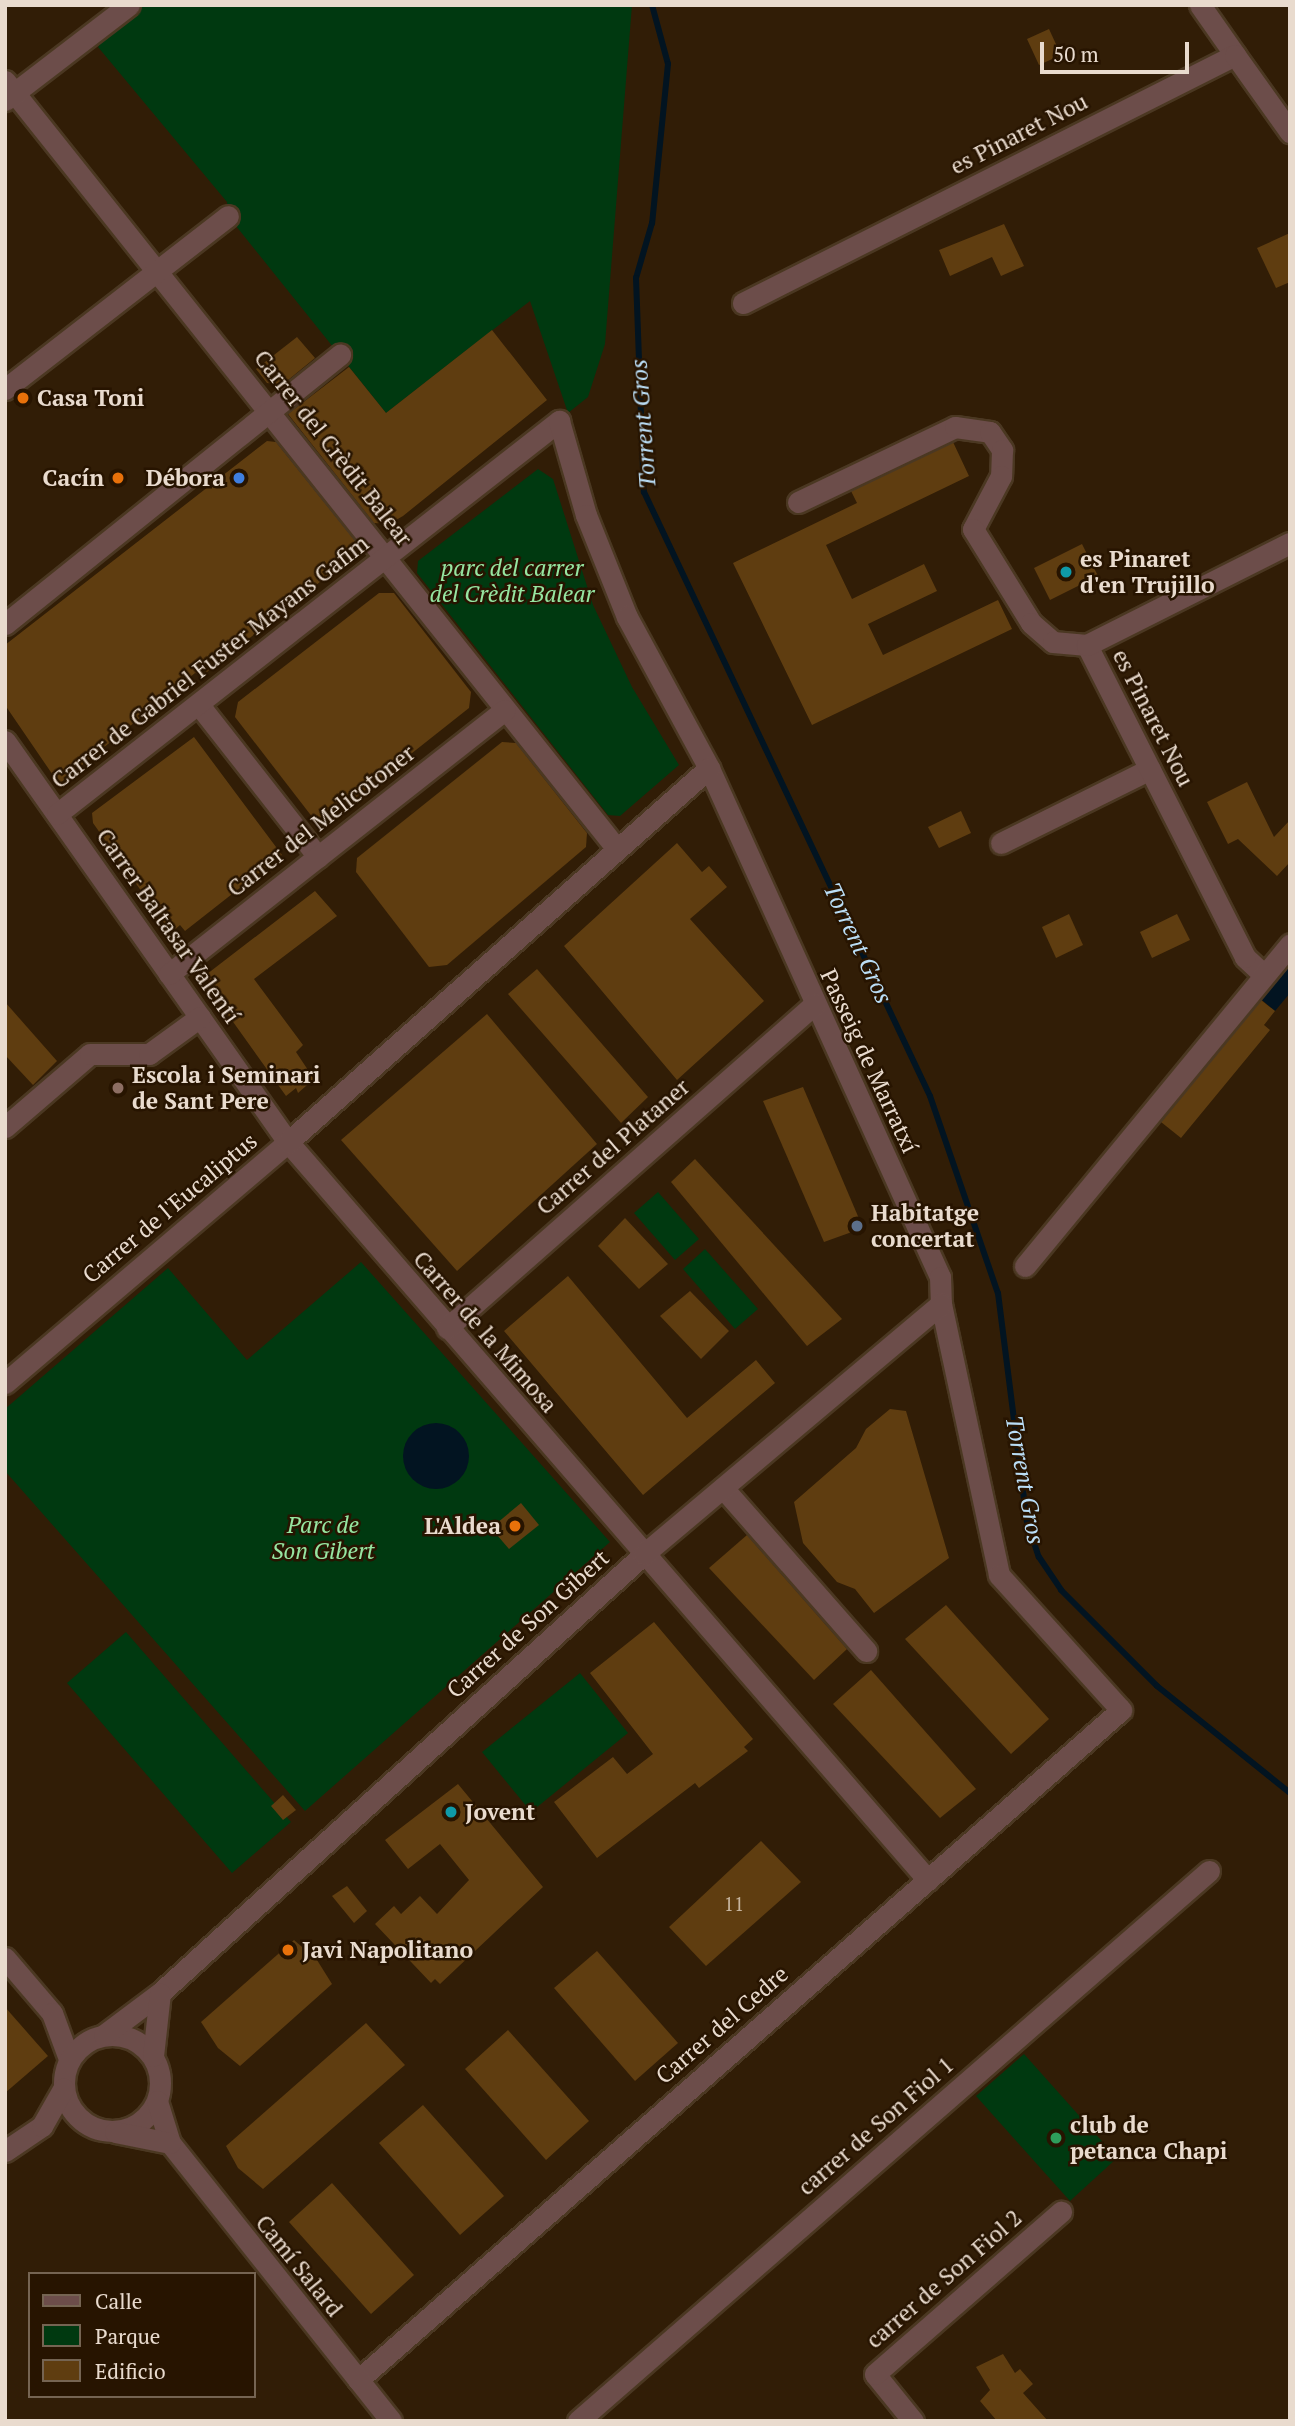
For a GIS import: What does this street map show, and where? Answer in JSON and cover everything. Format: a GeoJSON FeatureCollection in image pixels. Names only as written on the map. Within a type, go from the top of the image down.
{"type":"FeatureCollection","features":[{"type":"Feature","properties":{"kind":"street"},"geometry":{"type":"LineString","coordinates":[[8,91],[129,5]]}},
{"type":"Feature","properties":{"kind":"street"},"geometry":{"type":"LineString","coordinates":[[1200,5],[1290,132]]}},
{"type":"Feature","properties":{"kind":"street","name":"es Pinaret Nou"},"geometry":{"type":"LineString","coordinates":[[743,303],[1235,55]]}},
{"type":"Feature","properties":{"kind":"street","name":"Carrer del Crèdit Balear"},"geometry":{"type":"LineString","coordinates":[[8,91],[271,411],[505,710],[618,849]]}},
{"type":"Feature","properties":{"kind":"street"},"geometry":{"type":"LineString","coordinates":[[5,389],[228,216]]}},
{"type":"Feature","properties":{"kind":"street"},"geometry":{"type":"LineString","coordinates":[[5,624],[340,355]]}},
{"type":"Feature","properties":{"kind":"street","name":"Carrer de Gabriel Fuster Mayans Gafim"},"geometry":{"type":"LineString","coordinates":[[57,814],[559,421]]}},
{"type":"Feature","properties":{"kind":"street","name":"Passeig de Marratxí"},"geometry":{"type":"LineString","coordinates":[[559,421],[586,515],[627,617],[709,768],[940,1277],[941,1304],[999,1574],[1121,1710]]}},
{"type":"Feature","properties":{"kind":"street"},"geometry":{"type":"LineString","coordinates":[[798,502],[955,427],[990,432],[1002,450],[1001,476],[973,529],[1031,623],[1053,642],[1087,645]]}},
{"type":"Feature","properties":{"kind":"street","name":"es Pinaret Nou"},"geometry":{"type":"LineString","coordinates":[[1263,974],[1245,957],[1087,645],[1290,543]]}},
{"type":"Feature","properties":{"kind":"street"},"geometry":{"type":"LineString","coordinates":[[199,705],[318,857]]}},
{"type":"Feature","properties":{"kind":"street","name":"Carrer del Melicotoner"},"geometry":{"type":"LineString","coordinates":[[169,974],[505,710]]}},
{"type":"Feature","properties":{"kind":"street","name":"Carrer Baltasar Valentí"},"geometry":{"type":"LineString","coordinates":[[5,741],[288,1142]]}},
{"type":"Feature","properties":{"kind":"street","name":"Carrer de l'Eucaliptus"},"geometry":{"type":"LineString","coordinates":[[5,1382],[288,1142],[709,768]]}},
{"type":"Feature","properties":{"kind":"street"},"geometry":{"type":"LineString","coordinates":[[1001,843],[1150,769]]}},
{"type":"Feature","properties":{"kind":"street"},"geometry":{"type":"LineString","coordinates":[[1025,1266],[1290,944]]}},
{"type":"Feature","properties":{"kind":"street","name":"Carrer del Plataner"},"geometry":{"type":"LineString","coordinates":[[446,1328],[814,1004]]}},
{"type":"Feature","properties":{"kind":"street"},"geometry":{"type":"LineString","coordinates":[[5,1127],[90,1054],[149,1054],[200,1017]]}},
{"type":"Feature","properties":{"kind":"street","name":"Carrer de la Mimosa"},"geometry":{"type":"LineString","coordinates":[[288,1142],[446,1328],[928,1880]]}},
{"type":"Feature","properties":{"kind":"street","name":"Carrer de Son Gibert"},"geometry":{"type":"LineString","coordinates":[[100,2036],[160,1993],[644,1554],[941,1304]]}},
{"type":"Feature","properties":{"kind":"street"},"geometry":{"type":"LineString","coordinates":[[723,1488],[866,1651]]}},
{"type":"Feature","properties":{"kind":"street","name":"Carrer del Cedre"},"geometry":{"type":"LineString","coordinates":[[358,2380],[1121,1710]]}},
{"type":"Feature","properties":{"kind":"street","name":"carrer de Son Fiol 1"},"geometry":{"type":"LineString","coordinates":[[578,2421],[1209,1871]]}},
{"type":"Feature","properties":{"kind":"street"},"geometry":{"type":"LineString","coordinates":[[5,1958],[52,2013],[69,2059],[63,2089],[43,2126]]}},
{"type":"Feature","properties":{"kind":"street"},"geometry":{"type":"LineString","coordinates":[[113,2132],[140,2123],[157,2101],[161,2085],[153,2056],[160,1993]]}},
{"type":"Feature","properties":{"kind":"street"},"geometry":{"type":"LineString","coordinates":[[52,2013],[100,2036],[131,2038],[153,2056]]}},
{"type":"Feature","properties":{"kind":"street"},"geometry":{"type":"LineString","coordinates":[[69,2059],[100,2036]]}},
{"type":"Feature","properties":{"kind":"street"},"geometry":{"type":"LineString","coordinates":[[63,2089],[74,2114],[84,2123]]}},
{"type":"Feature","properties":{"kind":"street","name":"Camí Salard"},"geometry":{"type":"LineString","coordinates":[[157,2101],[170,2143],[391,2421]]}},
{"type":"Feature","properties":{"kind":"street"},"geometry":{"type":"LineString","coordinates":[[9,2142],[43,2126],[84,2123],[113,2132],[170,2143]]}},
{"type":"Feature","properties":{"kind":"street","name":"carrer de Son Fiol 2"},"geometry":{"type":"LineString","coordinates":[[913,2421],[875,2374],[1061,2211]]}},
{"type":"Feature","properties":{"kind":"green space"},"geometry":{"type":"Polygon","coordinates":[[[129,5],[632,5],[605,344],[588,397],[568,413],[530,301],[386,413],[228,216],[227,202],[98,47],[129,5]]]}},
{"type":"Feature","properties":{"kind":"green space","name":"parc del carrer del Crèdit Balear"},"geometry":{"type":"Polygon","coordinates":[[[538,469],[553,479],[593,605],[632,687],[679,765],[620,816],[608,815],[417,573],[418,561],[538,469]]]}},
{"type":"Feature","properties":{"kind":"green space"},"geometry":{"type":"Polygon","coordinates":[[[658,1192],[699,1239],[675,1260],[634,1213],[658,1192]]]}},
{"type":"Feature","properties":{"kind":"green space"},"geometry":{"type":"Polygon","coordinates":[[[705,1249],[758,1309],[735,1329],[683,1269],[705,1249]]]}},
{"type":"Feature","properties":{"kind":"green space","name":"Parc de Son Gibert"},"geometry":{"type":"Polygon","coordinates":[[[361,1262],[610,1542],[305,1811],[5,1471],[5,1409],[168,1268],[247,1360],[361,1262]]]}},
{"type":"Feature","properties":{"kind":"green space"},"geometry":{"type":"Polygon","coordinates":[[[126,1632],[291,1822],[232,1873],[67,1683],[126,1632]]]}},
{"type":"Feature","properties":{"kind":"green space"},"geometry":{"type":"Polygon","coordinates":[[[580,1673],[628,1733],[531,1812],[482,1752],[580,1673]]]}},
{"type":"Feature","properties":{"kind":"green space","name":"club de petanca Chapi"},"geometry":{"type":"Polygon","coordinates":[[[1024,2054],[1117,2158],[1070,2201],[976,2096],[1024,2054]]]}},
{"type":"Feature","properties":{"kind":"water"},"geometry":{"type":"Polygon","coordinates":[[[1290,957],[1290,993],[1275,1011],[1256,995],[1290,957]]]}},
{"type":"Feature","properties":{"kind":"water"},"geometry":{"type":"Polygon","coordinates":[[[436,1423],[449,1426],[459,1433],[466,1443],[469,1456],[466,1469],[459,1479],[449,1486],[436,1489],[423,1486],[413,1479],[406,1469],[403,1456],[406,1443],[413,1433],[423,1426],[436,1423]]]}},
{"type":"Feature","properties":{"kind":"building"},"geometry":{"type":"Polygon","coordinates":[[[1049,29],[1061,55],[1039,65],[1027,39],[1049,29]]]}},
{"type":"Feature","properties":{"kind":"building"},"geometry":{"type":"Polygon","coordinates":[[[1004,224],[1024,266],[1001,276],[992,257],[950,276],[939,250],[1004,224]]]}},
{"type":"Feature","properties":{"kind":"building"},"geometry":{"type":"Polygon","coordinates":[[[1290,233],[1290,282],[1276,288],[1257,248],[1290,233]]]}},
{"type":"Feature","properties":{"kind":"building"},"geometry":{"type":"Polygon","coordinates":[[[492,330],[547,400],[403,516],[389,524],[374,523],[288,414],[349,367],[386,413],[492,330]]]}},
{"type":"Feature","properties":{"kind":"building"},"geometry":{"type":"Polygon","coordinates":[[[297,337],[315,358],[282,385],[267,383],[256,369],[297,337]]]}},
{"type":"Feature","properties":{"kind":"building"},"geometry":{"type":"Polygon","coordinates":[[[267,441],[276,442],[356,542],[355,555],[328,571],[330,574],[202,676],[195,673],[59,784],[5,705],[5,645],[267,441]]]}},
{"type":"Feature","properties":{"kind":"building"},"geometry":{"type":"Polygon","coordinates":[[[953,442],[969,476],[826,545],[852,599],[924,564],[937,591],[868,624],[883,655],[998,600],[1012,629],[812,725],[733,563],[857,503],[851,491],[953,442]]]}},
{"type":"Feature","properties":{"kind":"building","name":"es Pinaret d'en Trujillo"},"geometry":{"type":"Polygon","coordinates":[[[1082,544],[1098,576],[1050,600],[1034,568],[1082,544]]]}},
{"type":"Feature","properties":{"kind":"building"},"geometry":{"type":"Polygon","coordinates":[[[379,593],[394,593],[471,692],[469,708],[330,818],[313,818],[235,717],[238,702],[379,593]]]}},
{"type":"Feature","properties":{"kind":"building"},"geometry":{"type":"Polygon","coordinates":[[[194,737],[282,855],[185,931],[180,925],[171,933],[93,823],[92,813],[194,737]]]}},
{"type":"Feature","properties":{"kind":"building"},"geometry":{"type":"Polygon","coordinates":[[[502,742],[516,743],[587,833],[586,847],[447,965],[429,967],[356,872],[357,858],[502,742]]]}},
{"type":"Feature","properties":{"kind":"building"},"geometry":{"type":"Polygon","coordinates":[[[1247,782],[1274,837],[1290,820],[1290,862],[1277,876],[1238,839],[1228,844],[1207,802],[1247,782]]]}},
{"type":"Feature","properties":{"kind":"building"},"geometry":{"type":"Polygon","coordinates":[[[961,811],[971,833],[939,848],[928,827],[961,811]]]}},
{"type":"Feature","properties":{"kind":"building"},"geometry":{"type":"Polygon","coordinates":[[[677,843],[702,872],[709,866],[727,887],[690,919],[764,1001],[677,1080],[564,946],[677,843]]]}},
{"type":"Feature","properties":{"kind":"building"},"geometry":{"type":"Polygon","coordinates":[[[315,891],[337,916],[254,979],[303,1045],[296,1052],[314,1079],[298,1093],[296,1088],[286,1096],[206,984],[210,978],[207,974],[315,891]]]}},
{"type":"Feature","properties":{"kind":"building"},"geometry":{"type":"Polygon","coordinates":[[[1069,914],[1083,945],[1056,958],[1042,927],[1069,914]]]}},
{"type":"Feature","properties":{"kind":"building"},"geometry":{"type":"Polygon","coordinates":[[[1177,914],[1190,940],[1152,958],[1140,932],[1177,914]]]}},
{"type":"Feature","properties":{"kind":"building"},"geometry":{"type":"Polygon","coordinates":[[[537,969],[648,1097],[621,1123],[508,994],[537,969]]]}},
{"type":"Feature","properties":{"kind":"building"},"geometry":{"type":"Polygon","coordinates":[[[1261,1000],[1275,1011],[1264,1025],[1270,1030],[1181,1138],[1161,1122],[1261,1000]]]}},
{"type":"Feature","properties":{"kind":"building"},"geometry":{"type":"Polygon","coordinates":[[[5,1002],[57,1061],[33,1085],[5,1055],[5,1002]]]}},
{"type":"Feature","properties":{"kind":"building"},"geometry":{"type":"Polygon","coordinates":[[[487,1014],[597,1144],[457,1271],[341,1140],[487,1014]]]}},
{"type":"Feature","properties":{"kind":"building"},"geometry":{"type":"Polygon","coordinates":[[[803,1087],[863,1228],[824,1242],[763,1101],[803,1087]]]}},
{"type":"Feature","properties":{"kind":"building"},"geometry":{"type":"Polygon","coordinates":[[[695,1159],[842,1319],[807,1346],[671,1182],[695,1159]]]}},
{"type":"Feature","properties":{"kind":"building"},"geometry":{"type":"Polygon","coordinates":[[[625,1218],[668,1264],[639,1289],[598,1246],[625,1218]]]}},
{"type":"Feature","properties":{"kind":"building"},"geometry":{"type":"Polygon","coordinates":[[[568,1276],[687,1418],[756,1360],[775,1383],[643,1495],[504,1331],[568,1276]]]}},
{"type":"Feature","properties":{"kind":"building"},"geometry":{"type":"Polygon","coordinates":[[[690,1291],[729,1331],[701,1359],[660,1316],[690,1291]]]}},
{"type":"Feature","properties":{"kind":"building"},"geometry":{"type":"Polygon","coordinates":[[[890,1409],[906,1411],[949,1558],[874,1613],[855,1589],[837,1582],[803,1543],[794,1502],[856,1448],[866,1429],[890,1409]]]}},
{"type":"Feature","properties":{"kind":"building","name":"L'Aldea"},"geometry":{"type":"Polygon","coordinates":[[[521,1503],[539,1525],[509,1549],[491,1528],[521,1503]]]}},
{"type":"Feature","properties":{"kind":"building"},"geometry":{"type":"Polygon","coordinates":[[[747,1535],[847,1649],[814,1680],[709,1568],[747,1535]]]}},
{"type":"Feature","properties":{"kind":"building"},"geometry":{"type":"Polygon","coordinates":[[[946,1605],[1049,1719],[1011,1754],[905,1639],[946,1605]]]}},
{"type":"Feature","properties":{"kind":"building"},"geometry":{"type":"Polygon","coordinates":[[[654,1622],[753,1739],[744,1747],[748,1751],[699,1788],[695,1783],[597,1858],[554,1802],[613,1757],[627,1774],[653,1754],[590,1673],[654,1622]]]}},
{"type":"Feature","properties":{"kind":"building"},"geometry":{"type":"Polygon","coordinates":[[[871,1670],[976,1789],[940,1818],[833,1704],[871,1670]]]}},
{"type":"Feature","properties":{"kind":"building"},"geometry":{"type":"Polygon","coordinates":[[[458,1784],[543,1887],[440,1984],[435,1979],[431,1983],[375,1924],[394,1906],[401,1914],[420,1896],[437,1914],[469,1880],[440,1844],[408,1869],[385,1840],[458,1784]]]}},
{"type":"Feature","properties":{"kind":"building"},"geometry":{"type":"Polygon","coordinates":[[[283,1795],[296,1810],[283,1820],[271,1806],[283,1795]]]}},
{"type":"Feature","properties":{"kind":"building"},"geometry":{"type":"Polygon","coordinates":[[[761,1841],[801,1882],[706,1966],[669,1927],[761,1841]]]}},
{"type":"Feature","properties":{"kind":"building"},"geometry":{"type":"Polygon","coordinates":[[[347,1886],[367,1911],[354,1923],[332,1896],[347,1886]]]}},
{"type":"Feature","properties":{"kind":"building"},"geometry":{"type":"Polygon","coordinates":[[[294,1940],[317,1960],[332,1984],[240,2066],[218,2048],[201,2022],[294,1940]]]}},
{"type":"Feature","properties":{"kind":"building"},"geometry":{"type":"Polygon","coordinates":[[[597,1951],[678,2043],[635,2081],[554,1988],[597,1951]]]}},
{"type":"Feature","properties":{"kind":"building"},"geometry":{"type":"Polygon","coordinates":[[[5,2007],[48,2056],[5,2093],[5,2007]]]}},
{"type":"Feature","properties":{"kind":"building"},"geometry":{"type":"Polygon","coordinates":[[[366,2023],[405,2065],[263,2189],[238,2168],[226,2146],[366,2023]]]}},
{"type":"Feature","properties":{"kind":"building"},"geometry":{"type":"Polygon","coordinates":[[[508,2030],[589,2121],[546,2160],[465,2069],[508,2030]]]}},
{"type":"Feature","properties":{"kind":"building"},"geometry":{"type":"Polygon","coordinates":[[[423,2105],[504,2196],[460,2235],[379,2143],[423,2105]]]}},
{"type":"Feature","properties":{"kind":"building"},"geometry":{"type":"Polygon","coordinates":[[[332,2183],[414,2275],[371,2314],[289,2222],[332,2183]]]}},
{"type":"Feature","properties":{"kind":"building"},"geometry":{"type":"Polygon","coordinates":[[[1003,2354],[1015,2373],[1020,2369],[1033,2384],[1023,2393],[1048,2421],[997,2421],[980,2401],[990,2390],[976,2367],[1003,2354]]]}},
{"type":"Feature","properties":{"kind":"waterway","name":"Torrent Gros"},"geometry":{"type":"LineString","coordinates":[[652,5],[668,64],[652,223],[636,278],[644,492],[930,1096],[998,1293],[1027,1521],[1039,1557],[1061,1590],[1157,1686],[1290,1793]]}},
{"type":"Feature","properties":{"kind":"place","name":"Casa Toni"},"geometry":{"type":"Point","coordinates":[23,398]}},
{"type":"Feature","properties":{"kind":"place","name":"Cacín"},"geometry":{"type":"Point","coordinates":[118,478]}},
{"type":"Feature","properties":{"kind":"place","name":"Débora"},"geometry":{"type":"Point","coordinates":[239,478]}},
{"type":"Feature","properties":{"kind":"place","name":"es Pinaret d'en Trujillo"},"geometry":{"type":"Point","coordinates":[1066,572]}},
{"type":"Feature","properties":{"kind":"place","name":"Escola i Seminari de Sant Pere"},"geometry":{"type":"Point","coordinates":[118,1088]}},
{"type":"Feature","properties":{"kind":"place","name":"Habitatge concertat"},"geometry":{"type":"Point","coordinates":[857,1226]}},
{"type":"Feature","properties":{"kind":"place","name":"L'Aldea"},"geometry":{"type":"Point","coordinates":[515,1526]}},
{"type":"Feature","properties":{"kind":"place","name":"Jovent"},"geometry":{"type":"Point","coordinates":[451,1812]}},
{"type":"Feature","properties":{"kind":"place","name":"Javi Napolitano"},"geometry":{"type":"Point","coordinates":[288,1950]}},
{"type":"Feature","properties":{"kind":"place","name":"club de petanca Chapi"},"geometry":{"type":"Point","coordinates":[1056,2138]}}]}
